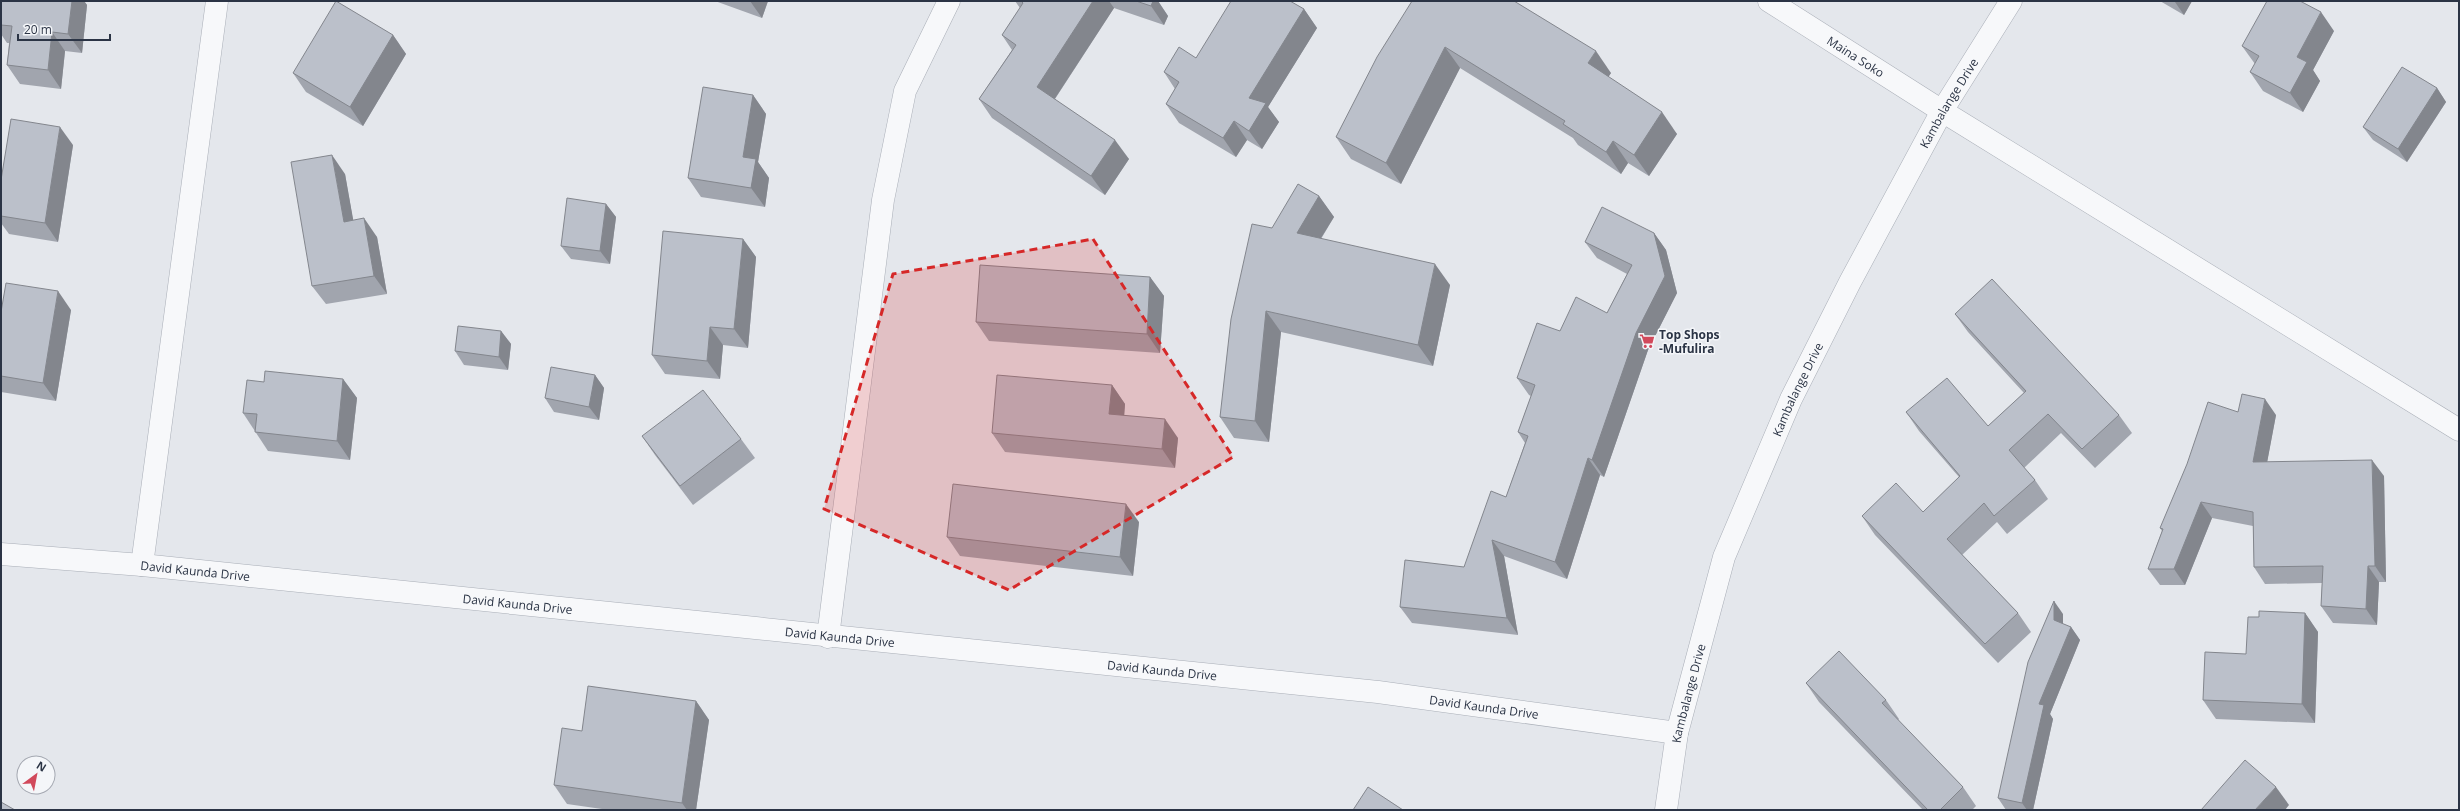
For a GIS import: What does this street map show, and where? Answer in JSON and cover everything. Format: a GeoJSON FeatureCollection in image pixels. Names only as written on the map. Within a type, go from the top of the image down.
{"type":"FeatureCollection","features":[{"type":"Feature","properties":{"kind":"street"},"geometry":{"type":"LineString","coordinates":[[142,565],[217,1]]}},
{"type":"Feature","properties":{"kind":"street"},"geometry":{"type":"LineString","coordinates":[[828,637],[883,200],[905,91],[949,1]]}},
{"type":"Feature","properties":{"kind":"street","name":"Maina Soko"},"geometry":{"type":"LineString","coordinates":[[1769,1],[1942,111],[2459,430]]}},
{"type":"Feature","properties":{"kind":"street","name":"Kambalange Drive"},"geometry":{"type":"LineString","coordinates":[[1666,810],[1677,733],[1724,557],[1791,399],[1850,282],[1942,111],[2011,1]]}},
{"type":"Feature","properties":{"kind":"street","name":"David Kaunda Drive"},"geometry":{"type":"LineString","coordinates":[[1,554],[142,565],[828,637],[1378,692],[1677,733]]}},
{"type":"Feature","properties":{"kind":"highlighted area"},"geometry":{"type":"Polygon","coordinates":[[[1093,239],[1233,457],[1009,590],[824,509],[893,274],[1093,239]]]}},
{"type":"Feature","properties":{"kind":"building"},"geometry":{"type":"Polygon","coordinates":[[[1,1],[72,1],[68,34],[52,32],[48,70],[7,65],[12,26],[1,25],[1,1]]]}},
{"type":"Feature","properties":{"kind":"building"},"geometry":{"type":"Polygon","coordinates":[[[336,1],[393,35],[350,107],[293,73],[336,1]]]}},
{"type":"Feature","properties":{"kind":"building"},"geometry":{"type":"Polygon","coordinates":[[[1021,1],[1093,1],[1037,87],[1115,140],[1091,176],[979,99],[1016,45],[1002,35],[1023,3],[1021,1]]]}},
{"type":"Feature","properties":{"kind":"building"},"geometry":{"type":"Polygon","coordinates":[[[1136,1],[1153,1],[1151,6],[1136,1]]]}},
{"type":"Feature","properties":{"kind":"building"},"geometry":{"type":"Polygon","coordinates":[[[1231,1],[1290,1],[1304,9],[1249,98],[1266,103],[1249,131],[1234,121],[1223,138],[1166,104],[1179,82],[1164,72],[1179,47],[1196,58],[1231,1]]]}},
{"type":"Feature","properties":{"kind":"building"},"geometry":{"type":"Polygon","coordinates":[[[1412,1],[1514,1],[1596,51],[1588,63],[1662,112],[1634,155],[1613,141],[1606,152],[1563,124],[1565,121],[1445,47],[1386,163],[1336,137],[1377,57],[1412,1]]]}},
{"type":"Feature","properties":{"kind":"building"},"geometry":{"type":"Polygon","coordinates":[[[2267,1],[2300,1],[2321,12],[2297,57],[2307,62],[2290,93],[2250,72],[2259,56],[2242,46],[2267,1]]]}},
{"type":"Feature","properties":{"kind":"building"},"geometry":{"type":"Polygon","coordinates":[[[2402,67],[2437,88],[2398,149],[2363,127],[2402,67]]]}},
{"type":"Feature","properties":{"kind":"building"},"geometry":{"type":"Polygon","coordinates":[[[703,87],[753,95],[743,157],[756,159],[751,188],[688,178],[703,87]]]}},
{"type":"Feature","properties":{"kind":"building"},"geometry":{"type":"Polygon","coordinates":[[[11,119],[60,127],[45,223],[1,216],[1,180],[11,119]]]}},
{"type":"Feature","properties":{"kind":"building"},"geometry":{"type":"Polygon","coordinates":[[[332,155],[344,222],[364,218],[374,276],[312,286],[291,162],[332,155]]]}},
{"type":"Feature","properties":{"kind":"building"},"geometry":{"type":"Polygon","coordinates":[[[1298,184],[1319,196],[1297,233],[1435,264],[1418,345],[1266,311],[1255,421],[1220,417],[1231,319],[1252,224],[1272,228],[1298,184]]]}},
{"type":"Feature","properties":{"kind":"building"},"geometry":{"type":"Polygon","coordinates":[[[567,198],[606,204],[600,251],[561,246],[567,198]]]}},
{"type":"Feature","properties":{"kind":"building"},"geometry":{"type":"Polygon","coordinates":[[[1602,207],[1654,233],[1665,276],[1636,333],[1592,460],[1588,458],[1555,562],[1492,540],[1507,618],[1400,607],[1405,560],[1464,567],[1491,491],[1506,497],[1528,436],[1518,432],[1535,385],[1517,378],[1537,323],[1560,331],[1576,297],[1607,313],[1632,265],[1585,242],[1602,207]]]}},
{"type":"Feature","properties":{"kind":"building"},"geometry":{"type":"Polygon","coordinates":[[[663,231],[743,239],[734,329],[710,327],[707,361],[652,355],[663,231]]]}},
{"type":"Feature","properties":{"kind":"building"},"geometry":{"type":"Polygon","coordinates":[[[980,265],[1150,277],[1147,334],[976,322],[980,265]]]}},
{"type":"Feature","properties":{"kind":"building"},"geometry":{"type":"Polygon","coordinates":[[[1992,279],[2119,415],[2082,449],[2048,414],[2009,450],[2035,480],[1994,516],[1984,503],[1947,539],[2018,613],[1985,644],[1862,516],[1896,483],[1923,512],[1960,476],[1906,412],[1947,378],[1988,426],[2026,391],[1955,314],[1992,279]]]}},
{"type":"Feature","properties":{"kind":"building"},"geometry":{"type":"Polygon","coordinates":[[[6,283],[58,291],[43,383],[1,376],[1,312],[6,283]]]}},
{"type":"Feature","properties":{"kind":"building"},"geometry":{"type":"Polygon","coordinates":[[[458,326],[501,331],[499,357],[455,351],[458,326]]]}},
{"type":"Feature","properties":{"kind":"building"},"geometry":{"type":"Polygon","coordinates":[[[551,367],[595,375],[589,407],[545,398],[551,367]]]}},
{"type":"Feature","properties":{"kind":"building"},"geometry":{"type":"Polygon","coordinates":[[[265,371],[343,379],[337,441],[255,432],[257,414],[243,413],[247,380],[264,382],[265,371]]]}},
{"type":"Feature","properties":{"kind":"building"},"geometry":{"type":"Polygon","coordinates":[[[997,375],[1112,385],[1109,414],[1165,419],[1162,449],[992,433],[997,375]]]}},
{"type":"Feature","properties":{"kind":"building"},"geometry":{"type":"Polygon","coordinates":[[[703,390],[741,439],[680,486],[642,436],[703,390]]]}},
{"type":"Feature","properties":{"kind":"building"},"geometry":{"type":"Polygon","coordinates":[[[2242,394],[2265,399],[2253,462],[2372,460],[2375,566],[2368,566],[2366,609],[2321,606],[2323,566],[2254,567],[2253,512],[2201,502],[2174,569],[2148,569],[2163,529],[2160,528],[2187,464],[2208,402],[2238,412],[2242,394]]]}},
{"type":"Feature","properties":{"kind":"building"},"geometry":{"type":"Polygon","coordinates":[[[953,484],[1126,504],[1120,557],[947,537],[953,484]]]}},
{"type":"Feature","properties":{"kind":"building"},"geometry":{"type":"Polygon","coordinates":[[[2054,601],[2054,620],[2071,627],[2039,704],[2044,705],[2022,803],[1998,798],[2028,662],[2054,601]]]}},
{"type":"Feature","properties":{"kind":"building"},"geometry":{"type":"Polygon","coordinates":[[[2259,611],[2305,613],[2302,704],[2203,700],[2205,652],[2246,654],[2248,617],[2259,617],[2259,611]]]}},
{"type":"Feature","properties":{"kind":"building"},"geometry":{"type":"Polygon","coordinates":[[[1839,651],[1886,700],[1882,703],[1963,787],[1940,810],[1928,810],[1806,683],[1839,651]]]}},
{"type":"Feature","properties":{"kind":"building"},"geometry":{"type":"Polygon","coordinates":[[[588,686],[696,701],[682,803],[554,785],[562,728],[582,731],[588,686]]]}},
{"type":"Feature","properties":{"kind":"building"},"geometry":{"type":"Polygon","coordinates":[[[2245,760],[2276,787],[2255,810],[2201,810],[2245,760]]]}},
{"type":"Feature","properties":{"kind":"building"},"geometry":{"type":"Polygon","coordinates":[[[1368,787],[1403,810],[1353,810],[1368,787]]]}},
{"type":"Feature","properties":{"kind":"building"},"geometry":{"type":"Polygon","coordinates":[[[1,802],[15,810],[1,810],[1,802]]]}},
{"type":"Feature","properties":{"kind":"place","name":"Top Shops -Mufulira"},"geometry":{"type":"Point","coordinates":[1647,341]}}]}
